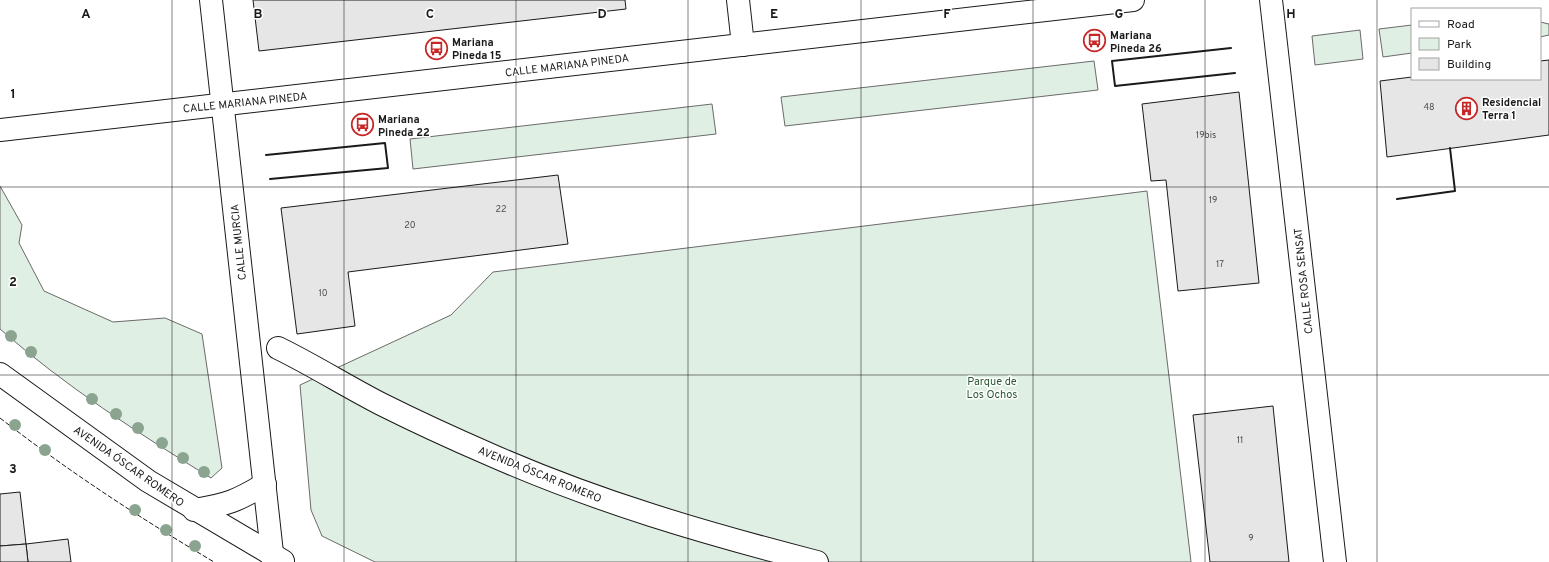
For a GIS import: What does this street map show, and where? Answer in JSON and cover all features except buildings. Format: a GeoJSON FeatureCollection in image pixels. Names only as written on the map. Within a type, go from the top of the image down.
{"type":"FeatureCollection","features":[{"type":"Feature","properties":{"kind":"street","name":"CALLE MURCIA"},"geometry":{"type":"LineString","coordinates":[[210,0],[265,484],[277,560]]}},
{"type":"Feature","properties":{"kind":"street"},"geometry":{"type":"LineString","coordinates":[[738,0],[743,45]]}},
{"type":"Feature","properties":{"kind":"street","name":"CALLE MARIANA PINEDA"},"geometry":{"type":"LineString","coordinates":[[6,127],[222,105],[1133,0]]}},
{"type":"Feature","properties":{"kind":"street","name":"CALLE ROSA SENSAT"},"geometry":{"type":"LineString","coordinates":[[1271,0],[1335,562]]}},
{"type":"Feature","properties":{"kind":"street","name":"AVENIDA ÓSCAR ROMERO"},"geometry":{"type":"LineString","coordinates":[[278,348],[381,403],[490,455],[558,483],[623,508],[710,534],[817,562]]}},
{"type":"Feature","properties":{"kind":"street","name":"AVENIDA ÓSCAR ROMERO"},"geometry":{"type":"LineString","coordinates":[[0,374],[148,481],[277,560]]}},
{"type":"Feature","properties":{"kind":"street"},"geometry":{"type":"LineString","coordinates":[[194,510],[219,507],[235,502],[265,484]]}},
{"type":"Feature","properties":{"kind":"green space"},"geometry":{"type":"Polygon","coordinates":[[[1541,22],[1549,24],[1549,35],[1541,37],[1541,22]]]}},
{"type":"Feature","properties":{"kind":"green space"},"geometry":{"type":"Polygon","coordinates":[[[1411,25],[1411,53],[1383,57],[1379,29],[1411,25]]]}},
{"type":"Feature","properties":{"kind":"green space"},"geometry":{"type":"Polygon","coordinates":[[[1360,30],[1363,59],[1315,65],[1312,36],[1360,30]]]}},
{"type":"Feature","properties":{"kind":"green space"},"geometry":{"type":"Polygon","coordinates":[[[1094,61],[1098,90],[785,126],[781,97],[1094,61]]]}},
{"type":"Feature","properties":{"kind":"green space"},"geometry":{"type":"Polygon","coordinates":[[[712,104],[716,134],[413,169],[410,139],[712,104]]]}},
{"type":"Feature","properties":{"kind":"green space"},"geometry":{"type":"Polygon","coordinates":[[[0,186],[22,225],[19,243],[44,291],[113,322],[165,318],[202,334],[222,468],[211,478],[102,408],[50,370],[0,329],[0,186]]]}},
{"type":"Feature","properties":{"kind":"green space","name":"Parque de Los Ochos"},"geometry":{"type":"Polygon","coordinates":[[[1147,191],[1191,562],[375,562],[322,536],[311,510],[300,385],[451,315],[493,272],[1147,191]]]}},
{"type":"Feature","properties":{"kind":"fence"},"geometry":{"type":"LineString","coordinates":[[0,418],[52,457],[105,493],[214,562]]}},
{"type":"Feature","properties":{"kind":"wall"},"geometry":{"type":"LineString","coordinates":[[1231,48],[1112,61],[1115,86],[1235,73]]}},
{"type":"Feature","properties":{"kind":"wall"},"geometry":{"type":"LineString","coordinates":[[266,155],[385,143],[388,168],[270,179]]}},
{"type":"Feature","properties":{"kind":"wall"},"geometry":{"type":"LineString","coordinates":[[1397,199],[1455,191],[1450,148]]}},
{"type":"Feature","properties":{"kind":"place","name":"Mariana Pineda 26"},"geometry":{"type":"Point","coordinates":[1095,41]}},
{"type":"Feature","properties":{"kind":"place","name":"Mariana Pineda 15"},"geometry":{"type":"Point","coordinates":[436,48]}},
{"type":"Feature","properties":{"kind":"place","name":"Residencial Terra 1"},"geometry":{"type":"Point","coordinates":[1466,108]}},
{"type":"Feature","properties":{"kind":"place","name":"Mariana Pineda 22"},"geometry":{"type":"Point","coordinates":[362,125]}}]}
